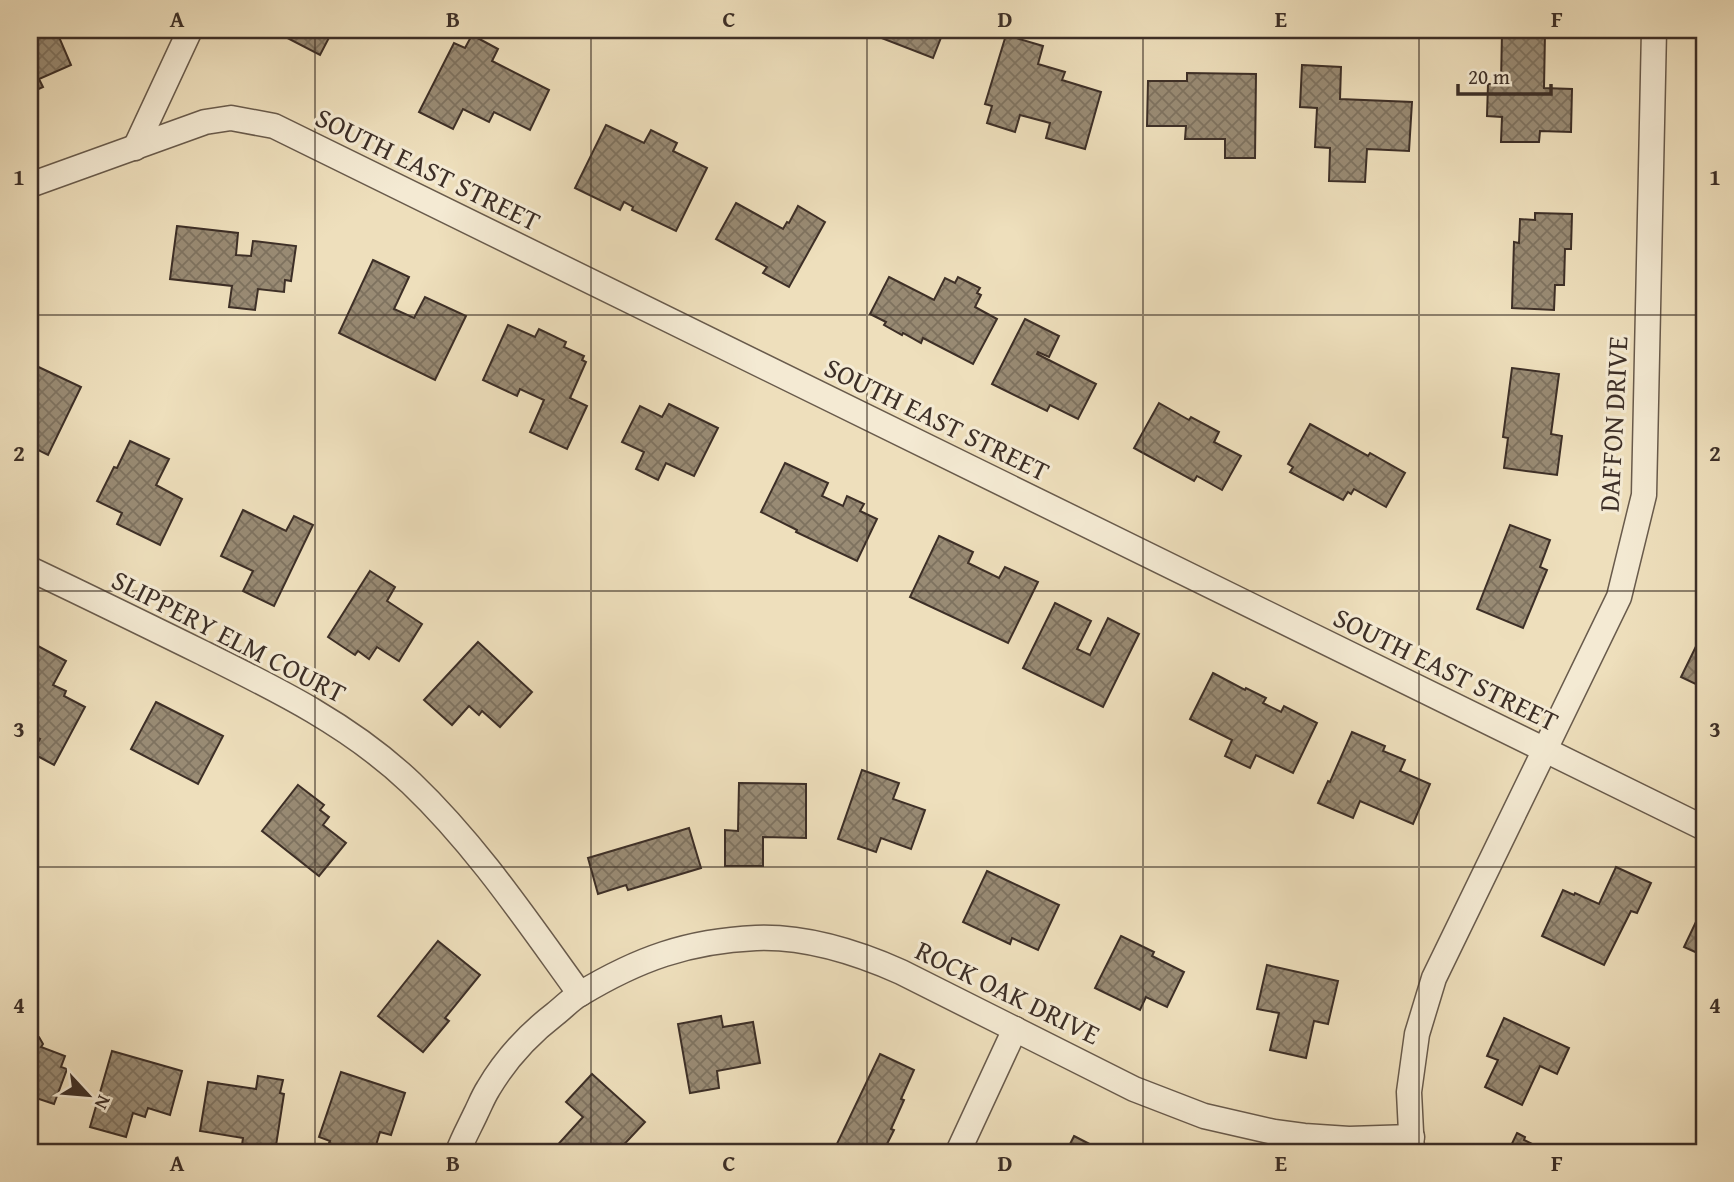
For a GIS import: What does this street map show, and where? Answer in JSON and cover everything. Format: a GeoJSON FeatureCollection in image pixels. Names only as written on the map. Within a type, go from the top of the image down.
{"type":"FeatureCollection","features":[{"type":"Feature","properties":{"kind":"street"},"geometry":{"type":"LineString","coordinates":[[135,148],[190,30]]}},
{"type":"Feature","properties":{"kind":"street","name":"DAFFON DRIVE"},"geometry":{"type":"LineString","coordinates":[[1412,1145],[1410,1080],[1417,1034],[1434,978],[1619,597],[1644,495],[1654,30]]}},
{"type":"Feature","properties":{"kind":"street","name":"SOUTH EAST STREET"},"geometry":{"type":"LineString","coordinates":[[30,184],[205,122],[231,118],[274,126],[1704,828]]}},
{"type":"Feature","properties":{"kind":"street","name":"SLIPPERY ELM COURT"},"geometry":{"type":"LineString","coordinates":[[30,569],[289,695],[366,745],[443,815],[486,865],[580,994]]}},
{"type":"Feature","properties":{"kind":"street","name":"ROCK OAK DRIVE"},"geometry":{"type":"LineString","coordinates":[[458,1152],[488,1089],[514,1053],[545,1021],[580,994],[620,971],[650,958],[726,940],[756,938],[830,947],[873,960],[1134,1089],[1204,1116],[1242,1126],[1304,1136],[1412,1145]]}},
{"type":"Feature","properties":{"kind":"street"},"geometry":{"type":"LineString","coordinates":[[958,1152],[1016,1029]]}},
{"type":"Feature","properties":{"kind":"building"},"geometry":{"type":"Polygon","coordinates":[[[39,30],[56,30],[71,65],[39,79],[43,87],[30,93],[30,34],[39,30]]]}},
{"type":"Feature","properties":{"kind":"building"},"geometry":{"type":"Polygon","coordinates":[[[272,30],[333,30],[320,55],[272,30]]]}},
{"type":"Feature","properties":{"kind":"building"},"geometry":{"type":"Polygon","coordinates":[[[861,30],[944,30],[933,58],[861,30]]]}},
{"type":"Feature","properties":{"kind":"building"},"geometry":{"type":"Polygon","coordinates":[[[1502,32],[1545,33],[1544,88],[1572,89],[1571,132],[1540,131],[1539,142],[1501,142],[1502,117],[1487,116],[1488,84],[1501,84],[1502,32]]]}},
{"type":"Feature","properties":{"kind":"building"},"geometry":{"type":"Polygon","coordinates":[[[472,35],[498,49],[492,61],[549,90],[530,130],[494,112],[489,122],[463,109],[453,129],[419,112],[454,43],[465,48],[472,35]]]}},
{"type":"Feature","properties":{"kind":"building"},"geometry":{"type":"Polygon","coordinates":[[[1006,35],[1043,46],[1038,64],[1065,72],[1062,80],[1101,92],[1085,149],[1046,138],[1050,123],[1020,115],[1015,132],[987,123],[992,106],[985,104],[1006,35]]]}},
{"type":"Feature","properties":{"kind":"building"},"geometry":{"type":"Polygon","coordinates":[[[1302,65],[1341,67],[1340,99],[1412,102],[1409,151],[1367,149],[1365,182],[1329,181],[1330,148],[1315,147],[1317,108],[1300,107],[1302,65]]]}},
{"type":"Feature","properties":{"kind":"building"},"geometry":{"type":"Polygon","coordinates":[[[1187,73],[1256,74],[1255,158],[1225,158],[1225,139],[1185,139],[1186,126],[1147,126],[1148,81],[1187,81],[1187,73]]]}},
{"type":"Feature","properties":{"kind":"building"},"geometry":{"type":"Polygon","coordinates":[[[606,125],[644,143],[651,130],[677,143],[673,151],[707,168],[676,231],[632,210],[633,207],[624,202],[620,210],[575,188],[606,125]]]}},
{"type":"Feature","properties":{"kind":"building"},"geometry":{"type":"Polygon","coordinates":[[[736,203],[783,229],[798,206],[825,222],[789,287],[763,273],[767,267],[716,239],[736,203]]]}},
{"type":"Feature","properties":{"kind":"building"},"geometry":{"type":"Polygon","coordinates":[[[1535,213],[1572,214],[1571,249],[1565,249],[1564,285],[1555,285],[1554,310],[1512,308],[1514,242],[1519,243],[1520,219],[1535,220],[1535,213]]]}},
{"type":"Feature","properties":{"kind":"building"},"geometry":{"type":"Polygon","coordinates":[[[177,226],[238,233],[236,255],[251,256],[253,241],[296,246],[291,281],[285,280],[284,292],[258,289],[255,310],[229,307],[232,286],[170,279],[177,226]]]}},
{"type":"Feature","properties":{"kind":"building"},"geometry":{"type":"Polygon","coordinates":[[[373,260],[409,277],[394,309],[414,318],[425,297],[466,316],[435,380],[339,333],[373,260]]]}},
{"type":"Feature","properties":{"kind":"building"},"geometry":{"type":"Polygon","coordinates":[[[889,277],[934,300],[945,278],[955,283],[958,277],[980,288],[977,293],[981,295],[975,307],[997,319],[973,364],[923,338],[921,343],[903,333],[902,335],[870,314],[889,277]]]}},
{"type":"Feature","properties":{"kind":"building"},"geometry":{"type":"Polygon","coordinates":[[[1025,319],[1059,336],[1049,357],[1038,352],[1037,354],[1096,384],[1078,419],[1050,405],[1047,411],[992,384],[1025,319]]]}},
{"type":"Feature","properties":{"kind":"building"},"geometry":{"type":"Polygon","coordinates":[[[508,325],[535,337],[539,329],[566,342],[564,347],[584,356],[582,360],[586,362],[570,398],[587,406],[567,449],[530,432],[544,400],[520,389],[517,396],[483,380],[508,325]]]}},
{"type":"Feature","properties":{"kind":"building"},"geometry":{"type":"Polygon","coordinates":[[[30,363],[81,387],[48,455],[30,446],[30,419],[33,413],[30,412],[30,363]]]}},
{"type":"Feature","properties":{"kind":"building"},"geometry":{"type":"Polygon","coordinates":[[[1512,368],[1559,374],[1551,434],[1562,436],[1557,475],[1504,468],[1508,438],[1503,437],[1512,368]]]}},
{"type":"Feature","properties":{"kind":"building"},"geometry":{"type":"Polygon","coordinates":[[[1159,403],[1189,420],[1191,417],[1219,432],[1214,442],[1241,456],[1222,490],[1197,476],[1194,481],[1134,448],[1159,403]]]}},
{"type":"Feature","properties":{"kind":"building"},"geometry":{"type":"Polygon","coordinates":[[[669,404],[718,428],[694,476],[666,463],[658,480],[636,469],[644,452],[622,442],[640,406],[662,417],[669,404]]]}},
{"type":"Feature","properties":{"kind":"building"},"geometry":{"type":"Polygon","coordinates":[[[1310,424],[1405,473],[1386,507],[1354,489],[1351,494],[1348,492],[1343,500],[1290,472],[1293,467],[1288,464],[1310,424]]]}},
{"type":"Feature","properties":{"kind":"building"},"geometry":{"type":"Polygon","coordinates":[[[130,441],[169,459],[156,485],[182,499],[160,545],[117,524],[122,513],[97,501],[130,441]]]}},
{"type":"Feature","properties":{"kind":"building"},"geometry":{"type":"Polygon","coordinates":[[[785,463],[828,483],[822,496],[843,506],[847,496],[864,504],[860,511],[877,519],[857,561],[761,512],[785,463]]]}},
{"type":"Feature","properties":{"kind":"building"},"geometry":{"type":"Polygon","coordinates":[[[243,510],[286,531],[294,516],[313,525],[274,606],[243,591],[253,571],[221,556],[243,510]]]}},
{"type":"Feature","properties":{"kind":"building"},"geometry":{"type":"Polygon","coordinates":[[[1510,525],[1550,540],[1540,567],[1547,570],[1523,628],[1477,609],[1510,525]]]}},
{"type":"Feature","properties":{"kind":"building"},"geometry":{"type":"Polygon","coordinates":[[[939,536],[973,552],[968,563],[999,578],[1005,567],[1038,582],[1008,643],[910,597],[939,536]]]}},
{"type":"Feature","properties":{"kind":"building"},"geometry":{"type":"Polygon","coordinates":[[[370,571],[395,587],[387,601],[422,624],[399,661],[377,647],[369,659],[358,651],[355,655],[328,637],[370,571]]]}},
{"type":"Feature","properties":{"kind":"building"},"geometry":{"type":"Polygon","coordinates":[[[1055,603],[1091,621],[1077,649],[1090,655],[1108,618],[1139,634],[1103,707],[1023,668],[1055,603]]]}},
{"type":"Feature","properties":{"kind":"building"},"geometry":{"type":"Polygon","coordinates":[[[1704,630],[1704,688],[1681,677],[1704,630]]]}},
{"type":"Feature","properties":{"kind":"building"},"geometry":{"type":"Polygon","coordinates":[[[478,642],[532,692],[500,727],[482,711],[479,715],[469,706],[452,725],[424,700],[478,642]]]}},
{"type":"Feature","properties":{"kind":"building"},"geometry":{"type":"Polygon","coordinates":[[[36,645],[66,661],[53,685],[66,691],[64,696],[85,707],[54,765],[32,753],[40,739],[30,734],[30,657],[36,645]]]}},
{"type":"Feature","properties":{"kind":"building"},"geometry":{"type":"Polygon","coordinates":[[[1213,673],[1266,698],[1263,703],[1281,712],[1284,706],[1317,723],[1293,773],[1256,755],[1250,768],[1225,756],[1232,740],[1190,719],[1213,673]]]}},
{"type":"Feature","properties":{"kind":"building"},"geometry":{"type":"Polygon","coordinates":[[[156,702],[223,736],[198,784],[131,749],[156,702]]]}},
{"type":"Feature","properties":{"kind":"building"},"geometry":{"type":"Polygon","coordinates":[[[1352,732],[1385,746],[1383,751],[1405,760],[1400,771],[1430,784],[1413,824],[1360,801],[1353,818],[1318,803],[1352,732]]]}},
{"type":"Feature","properties":{"kind":"building"},"geometry":{"type":"Polygon","coordinates":[[[862,770],[899,783],[893,799],[925,810],[911,849],[881,838],[876,852],[838,839],[862,770]]]}},
{"type":"Feature","properties":{"kind":"building"},"geometry":{"type":"Polygon","coordinates":[[[739,783],[806,784],[806,838],[763,837],[763,866],[725,866],[725,830],[738,831],[739,783]]]}},
{"type":"Feature","properties":{"kind":"building"},"geometry":{"type":"Polygon","coordinates":[[[298,785],[324,805],[320,810],[329,817],[323,825],[346,843],[319,876],[262,831],[298,785]]]}},
{"type":"Feature","properties":{"kind":"building"},"geometry":{"type":"Polygon","coordinates":[[[689,828],[701,868],[628,890],[626,885],[598,894],[588,858],[689,828]]]}},
{"type":"Feature","properties":{"kind":"building"},"geometry":{"type":"Polygon","coordinates":[[[1616,867],[1651,883],[1637,913],[1631,911],[1604,965],[1542,936],[1563,890],[1599,904],[1616,867]]]}},
{"type":"Feature","properties":{"kind":"building"},"geometry":{"type":"Polygon","coordinates":[[[987,871],[1059,905],[1038,950],[1012,938],[1010,944],[963,922],[987,871]]]}},
{"type":"Feature","properties":{"kind":"building"},"geometry":{"type":"Polygon","coordinates":[[[1704,905],[1704,956],[1684,947],[1704,905]]]}},
{"type":"Feature","properties":{"kind":"building"},"geometry":{"type":"Polygon","coordinates":[[[1121,936],[1154,952],[1152,956],[1184,972],[1167,1007],[1146,997],[1140,1010],[1095,988],[1121,936]]]}},
{"type":"Feature","properties":{"kind":"building"},"geometry":{"type":"Polygon","coordinates":[[[438,941],[480,975],[445,1018],[449,1021],[423,1052],[378,1016],[438,941]]]}},
{"type":"Feature","properties":{"kind":"building"},"geometry":{"type":"Polygon","coordinates":[[[1267,965],[1338,981],[1328,1024],[1314,1021],[1306,1058],[1270,1050],[1279,1013],[1257,1009],[1267,965]]]}},
{"type":"Feature","properties":{"kind":"building"},"geometry":{"type":"Polygon","coordinates":[[[721,1016],[723,1027],[753,1022],[760,1063],[717,1071],[719,1088],[690,1093],[678,1024],[721,1016]]]}},
{"type":"Feature","properties":{"kind":"building"},"geometry":{"type":"Polygon","coordinates":[[[1504,1018],[1569,1048],[1557,1074],[1540,1066],[1522,1105],[1485,1087],[1498,1060],[1487,1056],[1504,1018]]]}},
{"type":"Feature","properties":{"kind":"building"},"geometry":{"type":"Polygon","coordinates":[[[30,1034],[39,1037],[43,1044],[41,1047],[65,1056],[61,1067],[67,1069],[54,1104],[30,1096],[30,1034]]]}},
{"type":"Feature","properties":{"kind":"building"},"geometry":{"type":"Polygon","coordinates":[[[112,1051],[182,1071],[170,1115],[148,1108],[145,1117],[133,1113],[126,1137],[90,1127],[112,1051]]]}},
{"type":"Feature","properties":{"kind":"building"},"geometry":{"type":"Polygon","coordinates":[[[880,1054],[914,1070],[891,1129],[894,1130],[883,1152],[838,1152],[834,1150],[880,1054]]]}},
{"type":"Feature","properties":{"kind":"building"},"geometry":{"type":"Polygon","coordinates":[[[341,1072],[405,1093],[391,1135],[380,1132],[374,1152],[333,1152],[336,1146],[319,1137],[341,1072]]]}},
{"type":"Feature","properties":{"kind":"building"},"geometry":{"type":"Polygon","coordinates":[[[592,1074],[645,1122],[617,1152],[555,1152],[553,1150],[583,1117],[566,1102],[592,1074]]]}},
{"type":"Feature","properties":{"kind":"building"},"geometry":{"type":"Polygon","coordinates":[[[258,1076],[283,1080],[280,1093],[284,1094],[275,1152],[241,1152],[243,1138],[200,1131],[208,1082],[256,1089],[258,1076]]]}},
{"type":"Feature","properties":{"kind":"building"},"geometry":{"type":"Polygon","coordinates":[[[1517,1133],[1525,1137],[1524,1140],[1548,1152],[1508,1152],[1517,1133]]]}},
{"type":"Feature","properties":{"kind":"building"},"geometry":{"type":"Polygon","coordinates":[[[1074,1136],[1105,1152],[1066,1152],[1074,1136]]]}}]}
